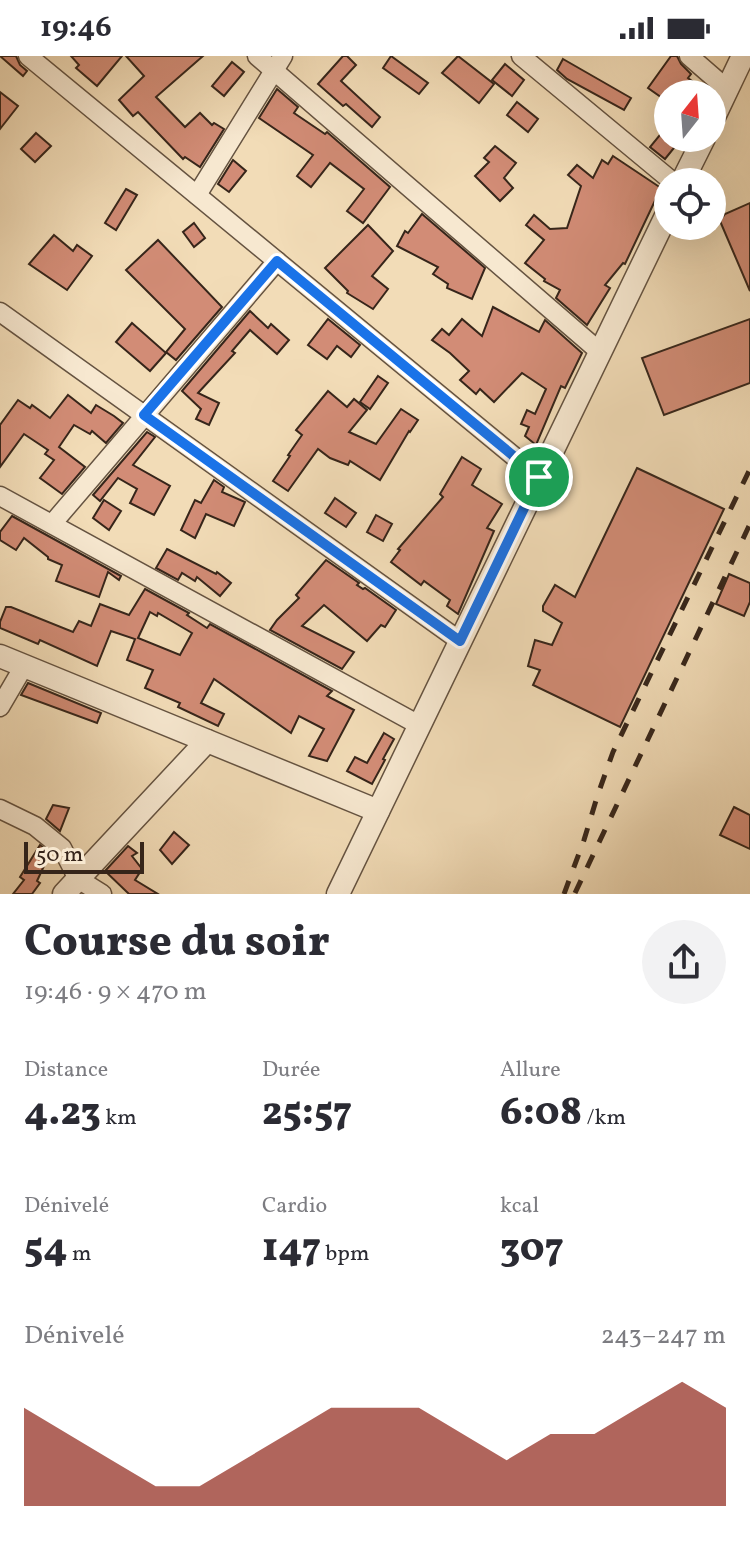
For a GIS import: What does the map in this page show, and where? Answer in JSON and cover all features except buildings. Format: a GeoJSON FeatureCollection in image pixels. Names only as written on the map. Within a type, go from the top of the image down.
{"type":"FeatureCollection","features":[{"type":"Feature","properties":{"kind":"street"},"geometry":{"type":"LineString","coordinates":[[28,56],[539,477]]}},
{"type":"Feature","properties":{"kind":"street"},"geometry":{"type":"LineString","coordinates":[[257,56],[279,63],[600,352]]}},
{"type":"Feature","properties":{"kind":"street"},"geometry":{"type":"LineString","coordinates":[[521,56],[656,168]]}},
{"type":"Feature","properties":{"kind":"street"},"geometry":{"type":"LineString","coordinates":[[689,56],[727,89],[743,56]]}},
{"type":"Feature","properties":{"kind":"street"},"geometry":{"type":"LineString","coordinates":[[197,195],[279,63]]}},
{"type":"Feature","properties":{"kind":"street"},"geometry":{"type":"LineString","coordinates":[[338,894],[654,240]]}},
{"type":"Feature","properties":{"kind":"street"},"geometry":{"type":"LineString","coordinates":[[52,524],[277,261]]}},
{"type":"Feature","properties":{"kind":"street"},"geometry":{"type":"LineString","coordinates":[[0,312],[460,641]]}},
{"type":"Feature","properties":{"kind":"street"},"geometry":{"type":"LineString","coordinates":[[0,496],[419,725]]}},
{"type":"Feature","properties":{"kind":"street"},"geometry":{"type":"LineString","coordinates":[[0,656],[378,811]]}},
{"type":"Feature","properties":{"kind":"street"},"geometry":{"type":"LineString","coordinates":[[0,707],[24,666]]}},
{"type":"Feature","properties":{"kind":"street"},"geometry":{"type":"LineString","coordinates":[[71,886],[207,741]]}},
{"type":"Feature","properties":{"kind":"street"},"geometry":{"type":"LineString","coordinates":[[0,809],[35,826],[62,848],[71,886]]}},
{"type":"Feature","properties":{"kind":"street"},"geometry":{"type":"LineString","coordinates":[[71,886],[102,894]]}},
{"type":"Feature","properties":{"kind":"railway"},"geometry":{"type":"LineString","coordinates":[[564,894],[613,752],[750,469]]}},
{"type":"Feature","properties":{"kind":"railway"},"geometry":{"type":"LineString","coordinates":[[575,893],[750,524]]}},
{"type":"Feature","properties":{"kind":"route"},"geometry":{"type":"LineString","coordinates":[[277,261],[539,477],[460,641],[144,415],[277,261]]}}]}
